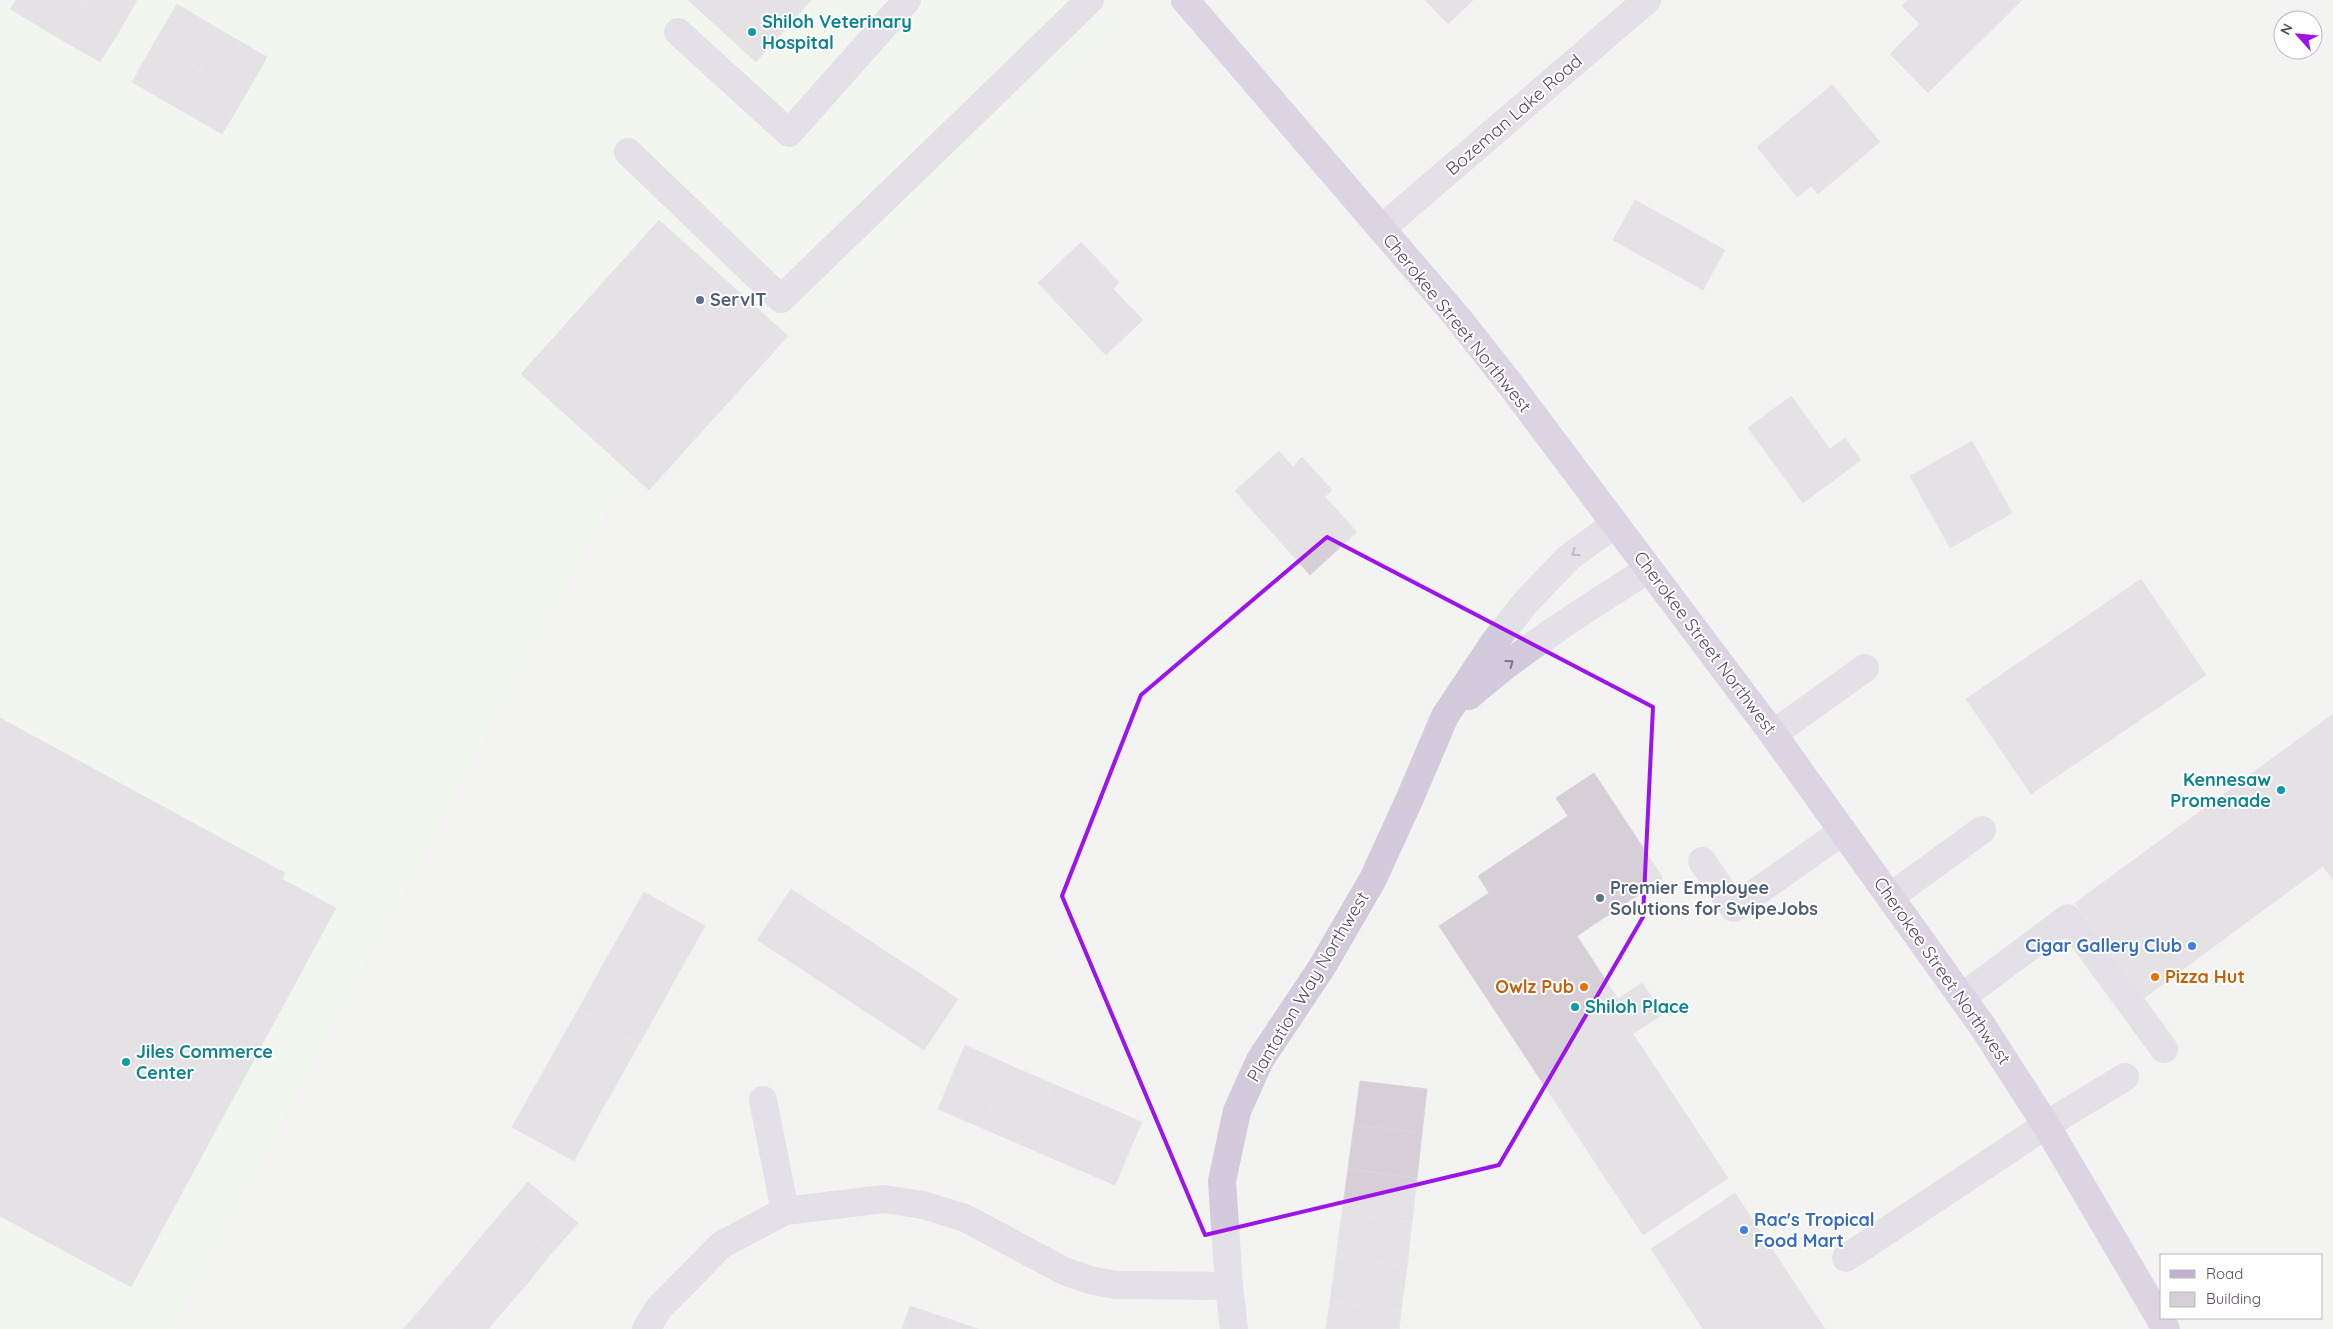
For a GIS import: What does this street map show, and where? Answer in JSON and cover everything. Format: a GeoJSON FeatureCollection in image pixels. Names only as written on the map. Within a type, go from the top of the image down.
{"type":"FeatureCollection","features":[{"type":"Feature","properties":{"kind":"main road","name":"Cherokee Street Northwest"},"geometry":{"type":"LineString","coordinates":[[1185,0],[1458,318],[1510,384],[1773,734],[1962,997],[2046,1124],[2160,1319]]}},
{"type":"Feature","properties":{"kind":"street"},"geometry":{"type":"LineString","coordinates":[[678,32],[789,133],[907,0]]}},
{"type":"Feature","properties":{"kind":"street"},"geometry":{"type":"LineString","coordinates":[[628,152],[781,299],[1090,0]]}},
{"type":"Feature","properties":{"kind":"street","name":"Bozeman Lake Road"},"geometry":{"type":"LineString","coordinates":[[1381,230],[1647,0]]}},
{"type":"Feature","properties":{"kind":"street","name":"Plantation Way Northwest"},"geometry":{"type":"LineString","coordinates":[[1234,1329],[1229,1286],[1222,1181],[1237,1111],[1260,1060],[1322,967],[1373,879],[1445,716],[1495,641],[1527,601],[1568,558],[1615,524]]}},
{"type":"Feature","properties":{"kind":"street","name":"Plantation Way Northwest"},"geometry":{"type":"LineString","coordinates":[[1445,716],[1497,672],[1580,612],[1649,569]]}},
{"type":"Feature","properties":{"kind":"street"},"geometry":{"type":"LineString","coordinates":[[1773,734],[1864,668]]}},
{"type":"Feature","properties":{"kind":"street"},"geometry":{"type":"LineString","coordinates":[[1890,897],[1982,830]]}},
{"type":"Feature","properties":{"kind":"street"},"geometry":{"type":"LineString","coordinates":[[1702,861],[1734,908],[1843,832]]}},
{"type":"Feature","properties":{"kind":"street"},"geometry":{"type":"LineString","coordinates":[[1962,997],[2068,918],[2164,1049]]}},
{"type":"Feature","properties":{"kind":"street"},"geometry":{"type":"LineString","coordinates":[[1846,1258],[2046,1124],[2125,1077]]}},
{"type":"Feature","properties":{"kind":"street"},"geometry":{"type":"LineString","coordinates":[[763,1100],[785,1211]]}},
{"type":"Feature","properties":{"kind":"street"},"geometry":{"type":"LineString","coordinates":[[646,1329],[659,1308],[721,1245],[785,1211],[884,1199],[923,1205],[965,1218],[1066,1272],[1090,1280],[1116,1285],[1229,1286]]}},
{"type":"Feature","properties":{"kind":"highlighted area"},"geometry":{"type":"Polygon","coordinates":[[[1327,537],[1653,707],[1643,917],[1499,1165],[1205,1235],[1062,896],[1141,695],[1327,537]]]}},
{"type":"Feature","properties":{"kind":"shaded area"},"geometry":{"type":"Polygon","coordinates":[[[0,0],[1104,0],[1123,20],[615,494],[518,674],[173,1329],[0,1329],[0,0]]]}},
{"type":"Feature","properties":{"kind":"building"},"geometry":{"type":"Polygon","coordinates":[[[16,0],[77,0],[55,36],[10,9],[16,0]]]}},
{"type":"Feature","properties":{"kind":"building"},"geometry":{"type":"Polygon","coordinates":[[[77,0],[81,0],[123,25],[100,62],[55,36],[77,0]]]}},
{"type":"Feature","properties":{"kind":"building"},"geometry":{"type":"Polygon","coordinates":[[[81,0],[137,0],[123,25],[81,0]]]}},
{"type":"Feature","properties":{"kind":"building","name":"Shiloh Veterinary Hospital"},"geometry":{"type":"Polygon","coordinates":[[[688,0],[811,0],[756,62],[688,0]]]}},
{"type":"Feature","properties":{"kind":"building"},"geometry":{"type":"Polygon","coordinates":[[[1425,0],[1473,0],[1448,24],[1425,0]]]}},
{"type":"Feature","properties":{"kind":"building"},"geometry":{"type":"Polygon","coordinates":[[[1908,0],[2022,0],[1928,93],[1890,54],[1920,24],[1902,6],[1908,0]]]}},
{"type":"Feature","properties":{"kind":"building"},"geometry":{"type":"Polygon","coordinates":[[[177,4],[222,31],[200,70],[154,43],[177,4]]]}},
{"type":"Feature","properties":{"kind":"building"},"geometry":{"type":"Polygon","coordinates":[[[222,31],[267,57],[245,96],[200,70],[222,31]]]}},
{"type":"Feature","properties":{"kind":"building"},"geometry":{"type":"Polygon","coordinates":[[[154,43],[200,70],[177,108],[132,82],[154,43]]]}},
{"type":"Feature","properties":{"kind":"building"},"geometry":{"type":"Polygon","coordinates":[[[200,70],[245,96],[222,134],[177,108],[200,70]]]}},
{"type":"Feature","properties":{"kind":"building"},"geometry":{"type":"Polygon","coordinates":[[[1832,85],[1880,142],[1818,194],[1811,186],[1797,197],[1757,147],[1832,85]]]}},
{"type":"Feature","properties":{"kind":"building"},"geometry":{"type":"Polygon","coordinates":[[[1635,200],[1725,250],[1703,290],[1613,240],[1635,200]]]}},
{"type":"Feature","properties":{"kind":"building"},"geometry":{"type":"Polygon","coordinates":[[[659,220],[788,336],[649,490],[521,374],[659,220]]]}},
{"type":"Feature","properties":{"kind":"building"},"geometry":{"type":"Polygon","coordinates":[[[1081,242],[1119,282],[1113,289],[1143,320],[1106,355],[1038,283],[1081,242]]]}},
{"type":"Feature","properties":{"kind":"building"},"geometry":{"type":"Polygon","coordinates":[[[1791,396],[1830,449],[1845,438],[1861,460],[1803,503],[1748,428],[1791,396]]]}},
{"type":"Feature","properties":{"kind":"building"},"geometry":{"type":"Polygon","coordinates":[[[1972,441],[2012,513],[1950,548],[1910,476],[1972,441]]]}},
{"type":"Feature","properties":{"kind":"building"},"geometry":{"type":"Polygon","coordinates":[[[1279,451],[1293,467],[1302,457],[1332,490],[1325,497],[1357,532],[1310,575],[1235,491],[1279,451]]]}},
{"type":"Feature","properties":{"kind":"building"},"geometry":{"type":"Polygon","coordinates":[[[2141,579],[2206,675],[2031,794],[1966,699],[2141,579]]]}},
{"type":"Feature","properties":{"kind":"building","name":"Kennesaw Promenade"},"geometry":{"type":"Polygon","coordinates":[[[2333,714],[2333,880],[2323,866],[2144,998],[2075,903],[2333,714]]]}},
{"type":"Feature","properties":{"kind":"building","name":"Jiles Commerce Center"},"geometry":{"type":"Polygon","coordinates":[[[0,718],[285,873],[282,879],[336,908],[131,1287],[0,1216],[0,718]]]}},
{"type":"Feature","properties":{"kind":"building","name":"Shiloh Place"},"geometry":{"type":"Polygon","coordinates":[[[1594,773],[1663,878],[1577,936],[1618,999],[1642,983],[1663,1014],[1633,1034],[1728,1178],[1643,1235],[1439,926],[1489,893],[1478,876],[1568,816],[1556,798],[1594,773]]]}},
{"type":"Feature","properties":{"kind":"building"},"geometry":{"type":"Polygon","coordinates":[[[791,889],[824,911],[791,962],[757,940],[791,889]]]}},
{"type":"Feature","properties":{"kind":"building"},"geometry":{"type":"Polygon","coordinates":[[[644,892],[705,926],[683,965],[622,931],[644,892]]]}},
{"type":"Feature","properties":{"kind":"building"},"geometry":{"type":"Polygon","coordinates":[[[824,911],[858,933],[824,984],[791,962],[824,911]]]}},
{"type":"Feature","properties":{"kind":"building"},"geometry":{"type":"Polygon","coordinates":[[[622,931],[683,965],[661,1005],[600,970],[622,931]]]}},
{"type":"Feature","properties":{"kind":"building"},"geometry":{"type":"Polygon","coordinates":[[[858,933],[891,955],[857,1006],[824,984],[858,933]]]}},
{"type":"Feature","properties":{"kind":"building"},"geometry":{"type":"Polygon","coordinates":[[[891,955],[925,977],[891,1028],[857,1006],[891,955]]]}},
{"type":"Feature","properties":{"kind":"building"},"geometry":{"type":"Polygon","coordinates":[[[600,970],[661,1005],[639,1044],[578,1010],[600,970]]]}},
{"type":"Feature","properties":{"kind":"building"},"geometry":{"type":"Polygon","coordinates":[[[925,977],[958,999],[924,1050],[891,1028],[925,977]]]}},
{"type":"Feature","properties":{"kind":"building"},"geometry":{"type":"Polygon","coordinates":[[[578,1010],[639,1044],[617,1083],[556,1049],[578,1010]]]}},
{"type":"Feature","properties":{"kind":"building"},"geometry":{"type":"Polygon","coordinates":[[[965,1045],[1009,1065],[982,1128],[938,1109],[965,1045]]]}},
{"type":"Feature","properties":{"kind":"building"},"geometry":{"type":"Polygon","coordinates":[[[556,1049],[617,1083],[595,1122],[534,1088],[556,1049]]]}},
{"type":"Feature","properties":{"kind":"building"},"geometry":{"type":"Polygon","coordinates":[[[1009,1065],[1053,1084],[1026,1147],[982,1128],[1009,1065]]]}},
{"type":"Feature","properties":{"kind":"building"},"geometry":{"type":"Polygon","coordinates":[[[1360,1081],[1427,1089],[1422,1133],[1354,1125],[1360,1081]]]}},
{"type":"Feature","properties":{"kind":"building"},"geometry":{"type":"Polygon","coordinates":[[[1053,1084],[1098,1103],[1070,1166],[1026,1147],[1053,1084]]]}},
{"type":"Feature","properties":{"kind":"building"},"geometry":{"type":"Polygon","coordinates":[[[534,1088],[595,1122],[574,1161],[512,1127],[534,1088]]]}},
{"type":"Feature","properties":{"kind":"building"},"geometry":{"type":"Polygon","coordinates":[[[1098,1103],[1142,1122],[1115,1185],[1070,1166],[1098,1103]]]}},
{"type":"Feature","properties":{"kind":"building"},"geometry":{"type":"Polygon","coordinates":[[[1354,1125],[1422,1133],[1417,1178],[1348,1169],[1354,1125]]]}},
{"type":"Feature","properties":{"kind":"building"},"geometry":{"type":"Polygon","coordinates":[[[1348,1169],[1417,1178],[1412,1222],[1342,1213],[1348,1169]]]}},
{"type":"Feature","properties":{"kind":"building"},"geometry":{"type":"Polygon","coordinates":[[[528,1182],[578,1223],[551,1254],[502,1212],[528,1182]]]}},
{"type":"Feature","properties":{"kind":"building"},"geometry":{"type":"Polygon","coordinates":[[[1735,1193],[1825,1329],[1703,1329],[1651,1249],[1735,1193]]]}},
{"type":"Feature","properties":{"kind":"building"},"geometry":{"type":"Polygon","coordinates":[[[502,1212],[551,1254],[526,1285],[476,1243],[502,1212]]]}},
{"type":"Feature","properties":{"kind":"building"},"geometry":{"type":"Polygon","coordinates":[[[1342,1213],[1412,1222],[1407,1267],[1336,1257],[1342,1213]]]}},
{"type":"Feature","properties":{"kind":"building"},"geometry":{"type":"Polygon","coordinates":[[[476,1243],[526,1285],[500,1315],[451,1273],[476,1243]]]}},
{"type":"Feature","properties":{"kind":"building"},"geometry":{"type":"Polygon","coordinates":[[[1336,1257],[1407,1267],[1401,1311],[1330,1302],[1336,1257]]]}},
{"type":"Feature","properties":{"kind":"building"},"geometry":{"type":"Polygon","coordinates":[[[451,1273],[500,1315],[488,1329],[455,1329],[425,1304],[451,1273]]]}},
{"type":"Feature","properties":{"kind":"building"},"geometry":{"type":"Polygon","coordinates":[[[1330,1302],[1401,1311],[1399,1329],[1326,1329],[1330,1302]]]}},
{"type":"Feature","properties":{"kind":"building"},"geometry":{"type":"Polygon","coordinates":[[[425,1304],[455,1329],[403,1329],[425,1304]]]}},
{"type":"Feature","properties":{"kind":"building"},"geometry":{"type":"Polygon","coordinates":[[[910,1306],[952,1320],[949,1329],[902,1329],[910,1306]]]}},
{"type":"Feature","properties":{"kind":"building"},"geometry":{"type":"Polygon","coordinates":[[[952,1320],[978,1329],[949,1329],[952,1320]]]}},
{"type":"Feature","properties":{"kind":"place","name":"Shiloh Veterinary Hospital"},"geometry":{"type":"Point","coordinates":[752,32]}},
{"type":"Feature","properties":{"kind":"place","name":"ServIT"},"geometry":{"type":"Point","coordinates":[700,300]}},
{"type":"Feature","properties":{"kind":"place","name":"Kennesaw Promenade"},"geometry":{"type":"Point","coordinates":[2281,790]}},
{"type":"Feature","properties":{"kind":"place","name":"Premier Employee Solutions for SwipeJobs"},"geometry":{"type":"Point","coordinates":[1600,898]}},
{"type":"Feature","properties":{"kind":"place","name":"Cigar Gallery Club"},"geometry":{"type":"Point","coordinates":[2192,946]}},
{"type":"Feature","properties":{"kind":"place","name":"Pizza Hut"},"geometry":{"type":"Point","coordinates":[2155,977]}},
{"type":"Feature","properties":{"kind":"place","name":"Owlz Pub"},"geometry":{"type":"Point","coordinates":[1584,987]}},
{"type":"Feature","properties":{"kind":"place","name":"Shiloh Place"},"geometry":{"type":"Point","coordinates":[1575,1007]}},
{"type":"Feature","properties":{"kind":"place","name":"Jiles Commerce Center"},"geometry":{"type":"Point","coordinates":[126,1062]}},
{"type":"Feature","properties":{"kind":"place","name":"Rac's Tropical Food Mart"},"geometry":{"type":"Point","coordinates":[1744,1230]}}]}
